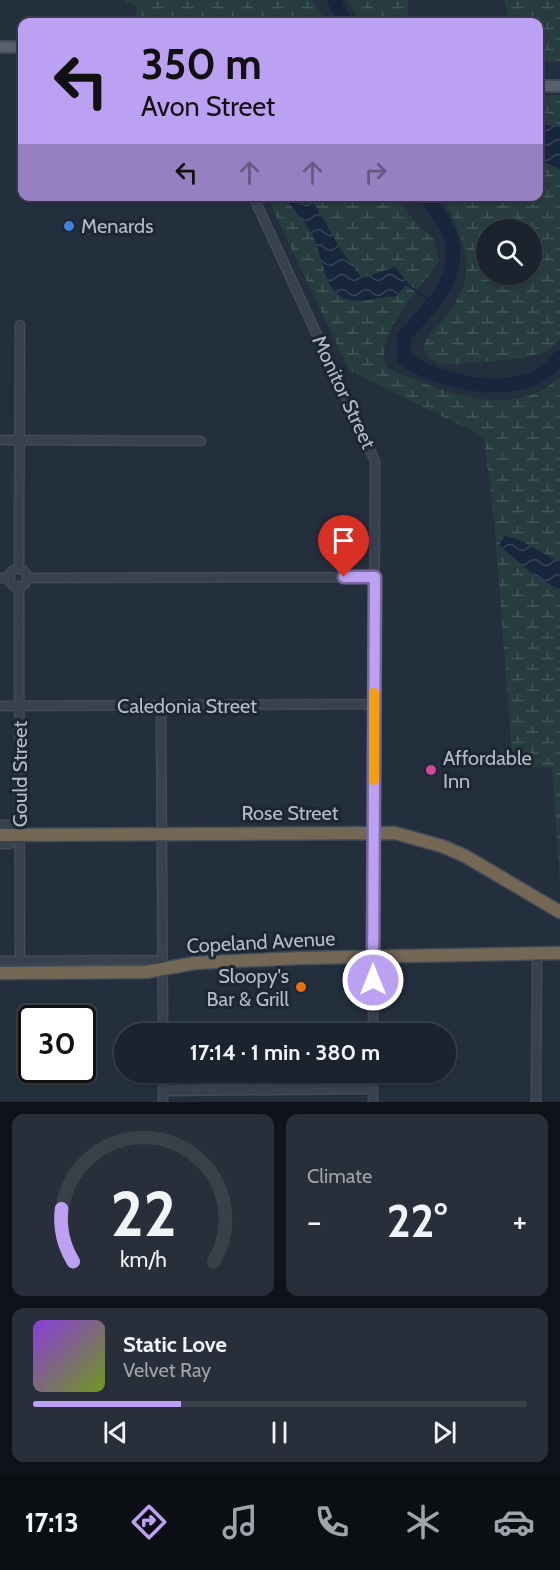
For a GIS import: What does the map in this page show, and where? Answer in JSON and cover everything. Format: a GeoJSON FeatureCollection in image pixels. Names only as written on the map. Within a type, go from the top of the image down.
{"type":"FeatureCollection","features":[{"type":"Feature","properties":{"kind":"highway","name":"Rose Street"},"geometry":{"type":"LineString","coordinates":[[10,835],[395,833],[442,846],[473,861],[560,912]]}},
{"type":"Feature","properties":{"kind":"highway","name":"Copeland Avenue"},"geometry":{"type":"LineString","coordinates":[[0,973],[146,972],[163,965],[195,963],[373,956],[560,953]]}},
{"type":"Feature","properties":{"kind":"main road"},"geometry":{"type":"LineString","coordinates":[[0,47],[18,47]]}},
{"type":"Feature","properties":{"kind":"main road"},"geometry":{"type":"LineString","coordinates":[[543,86],[560,86]]}},
{"type":"Feature","properties":{"kind":"street","name":"Monitor Street"},"geometry":{"type":"LineString","coordinates":[[255,201],[373,455],[376,484],[373,1023]]}},
{"type":"Feature","properties":{"kind":"street"},"geometry":{"type":"LineString","coordinates":[[19,569],[20,325]]}},
{"type":"Feature","properties":{"kind":"street"},"geometry":{"type":"LineString","coordinates":[[0,440],[201,441]]}},
{"type":"Feature","properties":{"kind":"street"},"geometry":{"type":"LineString","coordinates":[[19,569],[24,571],[27,578],[24,584],[19,586],[11,583],[10,578],[14,571],[19,569]]}},
{"type":"Feature","properties":{"kind":"street"},"geometry":{"type":"LineString","coordinates":[[27,578],[375,577]]}},
{"type":"Feature","properties":{"kind":"street"},"geometry":{"type":"LineString","coordinates":[[0,578],[10,578]]}},
{"type":"Feature","properties":{"kind":"street","name":"Gould Street"},"geometry":{"type":"LineString","coordinates":[[19,586],[19,706],[10,835],[20,961]]}},
{"type":"Feature","properties":{"kind":"street","name":"Caledonia Street"},"geometry":{"type":"LineString","coordinates":[[0,706],[374,704]]}},
{"type":"Feature","properties":{"kind":"street"},"geometry":{"type":"LineString","coordinates":[[161,706],[163,1023]]}},
{"type":"Feature","properties":{"kind":"street"},"geometry":{"type":"LineString","coordinates":[[0,825],[8,825],[10,835],[9,844],[0,844]]}},
{"type":"Feature","properties":{"kind":"street"},"geometry":{"type":"LineString","coordinates":[[536,1102],[537,953]]}},
{"type":"Feature","properties":{"kind":"street"},"geometry":{"type":"LineString","coordinates":[[0,961],[163,965]]}},
{"type":"Feature","properties":{"kind":"street"},"geometry":{"type":"LineString","coordinates":[[163,1083],[163,1102]]}},
{"type":"Feature","properties":{"kind":"street"},"geometry":{"type":"LineString","coordinates":[[373,1083],[373,1102]]}},
{"type":"Feature","properties":{"kind":"street"},"geometry":{"type":"LineString","coordinates":[[163,1091],[373,1089]]}},
{"type":"Feature","properties":{"kind":"green space"},"geometry":{"type":"Polygon","coordinates":[[[123,0],[312,0],[323,18],[136,18],[136,7],[123,0]]]}},
{"type":"Feature","properties":{"kind":"green space"},"geometry":{"type":"Polygon","coordinates":[[[348,0],[408,0],[408,18],[358,18],[348,0]]]}},
{"type":"Feature","properties":{"kind":"green space"},"geometry":{"type":"Polygon","coordinates":[[[504,0],[560,0],[560,62],[543,61],[543,18],[508,18],[504,0]]]}},
{"type":"Feature","properties":{"kind":"green space"},"geometry":{"type":"Polygon","coordinates":[[[560,95],[560,339],[546,352],[517,359],[441,365],[430,358],[423,348],[426,341],[455,303],[462,289],[466,275],[464,249],[446,201],[543,201],[543,96],[560,95]]]}},
{"type":"Feature","properties":{"kind":"green space"},"geometry":{"type":"Polygon","coordinates":[[[269,201],[403,201],[413,220],[433,238],[439,261],[391,328],[384,357],[388,369],[453,393],[498,400],[520,398],[541,391],[560,377],[560,882],[552,768],[513,766],[494,519],[484,437],[349,370],[269,201]]]}},
{"type":"Feature","properties":{"kind":"water"},"geometry":{"type":"Polygon","coordinates":[[[543,125],[560,127],[560,169],[543,162],[543,125]]]}},
{"type":"Feature","properties":{"kind":"water"},"geometry":{"type":"Polygon","coordinates":[[[288,201],[312,201],[345,256],[362,278],[395,267],[408,283],[396,296],[359,301],[338,295],[328,280],[312,234],[288,201]]]}},
{"type":"Feature","properties":{"kind":"water"},"geometry":{"type":"Polygon","coordinates":[[[504,536],[524,542],[560,562],[560,590],[534,575],[499,545],[504,536]]]}},
{"type":"Feature","properties":{"kind":"waterway"},"geometry":{"type":"LineString","coordinates":[[334,0],[343,18]]}},
{"type":"Feature","properties":{"kind":"waterway"},"geometry":{"type":"LineString","coordinates":[[430,201],[445,224],[452,241],[451,269],[447,282],[432,305],[404,336],[404,359],[434,374],[452,379],[470,383],[506,385],[542,375],[560,357]]}},
{"type":"Feature","properties":{"kind":"waterway"},"geometry":{"type":"LineString","coordinates":[[405,283],[434,304]]}},
{"type":"Feature","properties":{"kind":"slow traffic"},"geometry":{"type":"LineString","coordinates":[[374,693],[374,780]]}},
{"type":"Feature","properties":{"kind":"place","name":"Menards"},"geometry":{"type":"Point","coordinates":[69,226]}},
{"type":"Feature","properties":{"kind":"place","name":"Affordable Inn"},"geometry":{"type":"Point","coordinates":[431,770]}},
{"type":"Feature","properties":{"kind":"place","name":"Sloopy's Bar & Grill"},"geometry":{"type":"Point","coordinates":[301,987]}},
{"type":"Feature","properties":{"kind":"route"},"geometry":{"type":"LineString","coordinates":[[344,577],[375,577],[373,980]]}}]}
